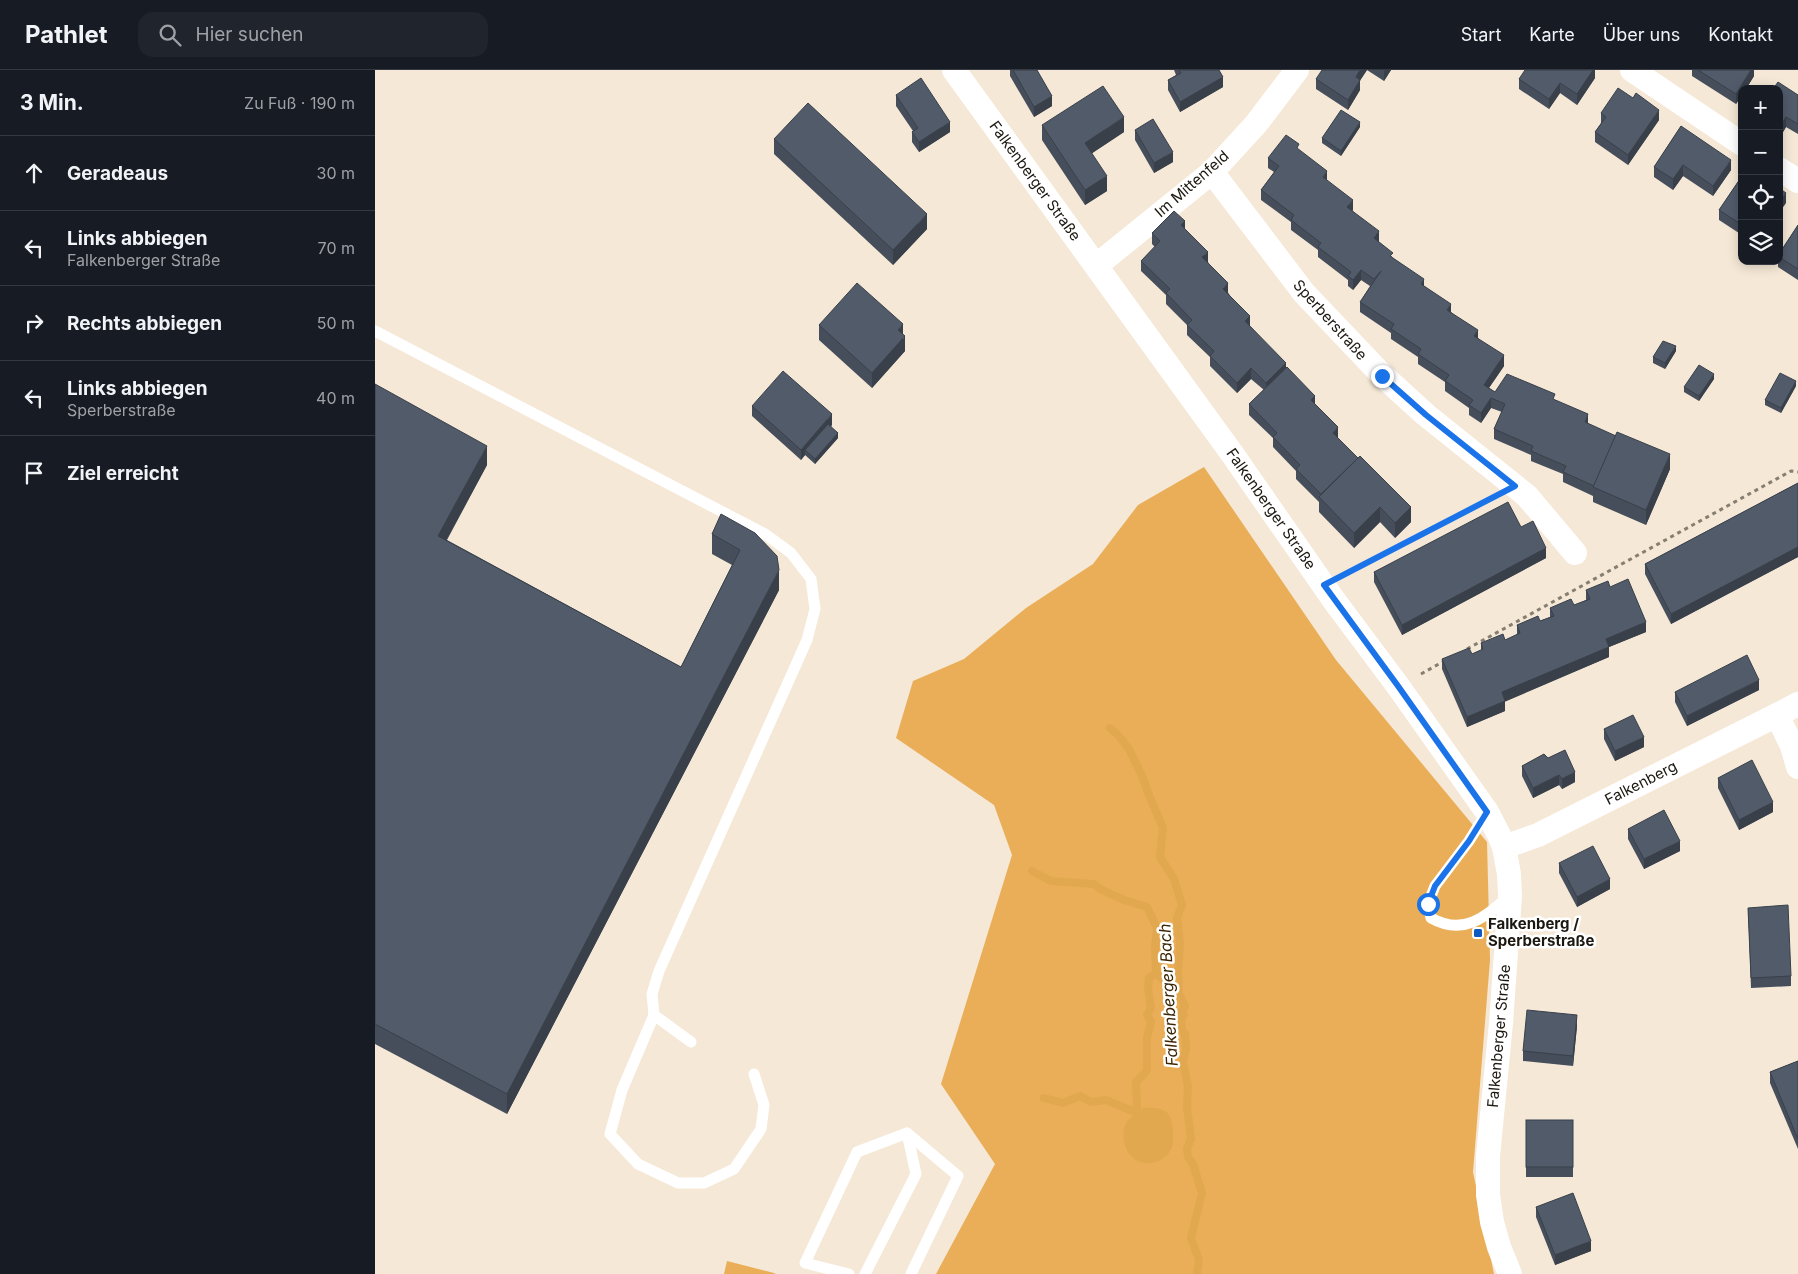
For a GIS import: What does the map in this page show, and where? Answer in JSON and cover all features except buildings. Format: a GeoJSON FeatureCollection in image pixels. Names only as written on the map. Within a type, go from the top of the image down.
{"type":"FeatureCollection","features":[{"type":"Feature","properties":{"kind":"street","name":"Falkenberger Straße"},"geometry":{"type":"LineString","coordinates":[[954,70],[1097,265],[1487,812],[1503,847],[1509,874],[1510,896],[1501,1023],[1487,1156],[1488,1196],[1492,1222],[1509,1274]]}},
{"type":"Feature","properties":{"kind":"street","name":"Im Mittenfeld"},"geometry":{"type":"LineString","coordinates":[[1097,265],[1212,172],[1256,124],[1297,70]]}},
{"type":"Feature","properties":{"kind":"street"},"geometry":{"type":"LineString","coordinates":[[1632,70],[1738,141]]}},
{"type":"Feature","properties":{"kind":"street","name":"Sperberstraße"},"geometry":{"type":"LineString","coordinates":[[1212,172],[1304,293],[1382,376],[1426,415],[1527,496],[1575,553]]}},
{"type":"Feature","properties":{"kind":"street"},"geometry":{"type":"LineString","coordinates":[[1783,172],[1798,181]]}},
{"type":"Feature","properties":{"kind":"street","name":"Falkenberg"},"geometry":{"type":"LineString","coordinates":[[1503,847],[1538,834],[1798,704]]}},
{"type":"Feature","properties":{"kind":"street"},"geometry":{"type":"LineString","coordinates":[[1777,715],[1792,746],[1798,767]]}},
{"type":"Feature","properties":{"kind":"lane"},"geometry":{"type":"LineString","coordinates":[[375,331],[765,534],[791,553],[811,580],[815,609],[807,640],[659,971],[652,994],[655,1015],[622,1090],[610,1134],[638,1164],[677,1184],[705,1183],[734,1169],[761,1129],[764,1105],[754,1074]]}},
{"type":"Feature","properties":{"kind":"lane"},"geometry":{"type":"LineString","coordinates":[[1487,812],[1469,841],[1435,886],[1428,904],[1431,918],[1444,925],[1467,925],[1489,914],[1510,896]]}},
{"type":"Feature","properties":{"kind":"lane"},"geometry":{"type":"LineString","coordinates":[[655,1015],[691,1042]]}},
{"type":"Feature","properties":{"kind":"lane"},"geometry":{"type":"LineString","coordinates":[[849,1274],[805,1263],[857,1152],[907,1133]]}},
{"type":"Feature","properties":{"kind":"lane"},"geometry":{"type":"LineString","coordinates":[[865,1274],[916,1174],[907,1133]]}},
{"type":"Feature","properties":{"kind":"lane"},"geometry":{"type":"LineString","coordinates":[[907,1133],[958,1176],[911,1274]]}},
{"type":"Feature","properties":{"kind":"path"},"geometry":{"type":"LineString","coordinates":[[1461,652],[1791,471],[1798,472]]}},
{"type":"Feature","properties":{"kind":"path"},"geometry":{"type":"LineString","coordinates":[[1324,585],[1515,486]]}},
{"type":"Feature","properties":{"kind":"path"},"geometry":{"type":"LineString","coordinates":[[1398,686],[1453,657]]}},
{"type":"Feature","properties":{"kind":"shaded area"},"geometry":{"type":"Polygon","coordinates":[[[1204,467],[1336,660],[1487,842],[1490,960],[1473,1172],[1494,1274],[936,1274],[995,1164],[941,1084],[1012,855],[994,805],[896,738],[913,681],[964,659],[1026,608],[1093,564],[1138,505],[1204,467]]]}},
{"type":"Feature","properties":{"kind":"shaded area"},"geometry":{"type":"Polygon","coordinates":[[[1143,1108],[1157,1108],[1166,1112],[1173,1126],[1173,1145],[1171,1150],[1164,1158],[1149,1163],[1143,1163],[1133,1158],[1124,1143],[1125,1125],[1128,1120],[1143,1108]]]}},
{"type":"Feature","properties":{"kind":"shaded area"},"geometry":{"type":"Polygon","coordinates":[[[727,1261],[774,1273],[776,1274],[724,1274],[727,1261]]]}},
{"type":"Feature","properties":{"kind":"waterway","name":"Falkenberger Bach"},"geometry":{"type":"LineString","coordinates":[[1110,728],[1129,749],[1142,776],[1163,828],[1160,857],[1174,879],[1182,905],[1177,918],[1180,943],[1178,971],[1179,994],[1185,1006],[1182,1011],[1184,1015],[1181,1020],[1182,1030],[1185,1034],[1186,1050],[1183,1061],[1188,1087],[1187,1107],[1191,1139],[1187,1148],[1188,1157],[1193,1164],[1202,1193],[1191,1238],[1199,1260],[1197,1274]]}},
{"type":"Feature","properties":{"kind":"waterway"},"geometry":{"type":"LineString","coordinates":[[1032,871],[1051,881],[1094,884],[1100,889],[1124,900],[1147,907],[1157,928],[1155,946],[1156,973],[1179,994]]}},
{"type":"Feature","properties":{"kind":"waterway"},"geometry":{"type":"LineString","coordinates":[[1044,1098],[1063,1103],[1080,1096],[1091,1102],[1106,1100],[1137,1113],[1136,1082],[1147,1069],[1147,1038],[1151,1022],[1147,1015],[1151,1008],[1148,988],[1149,978],[1156,973]]}},
{"type":"Feature","properties":{"kind":"place","name":"Falkenberg / Sperberstraße"},"geometry":{"type":"Point","coordinates":[1478,933]}},
{"type":"Feature","properties":{"kind":"route"},"geometry":{"type":"LineString","coordinates":[[1382,376],[1426,415],[1515,486],[1324,585],[1487,812],[1454,863],[1435,886],[1428,904]]}}]}
